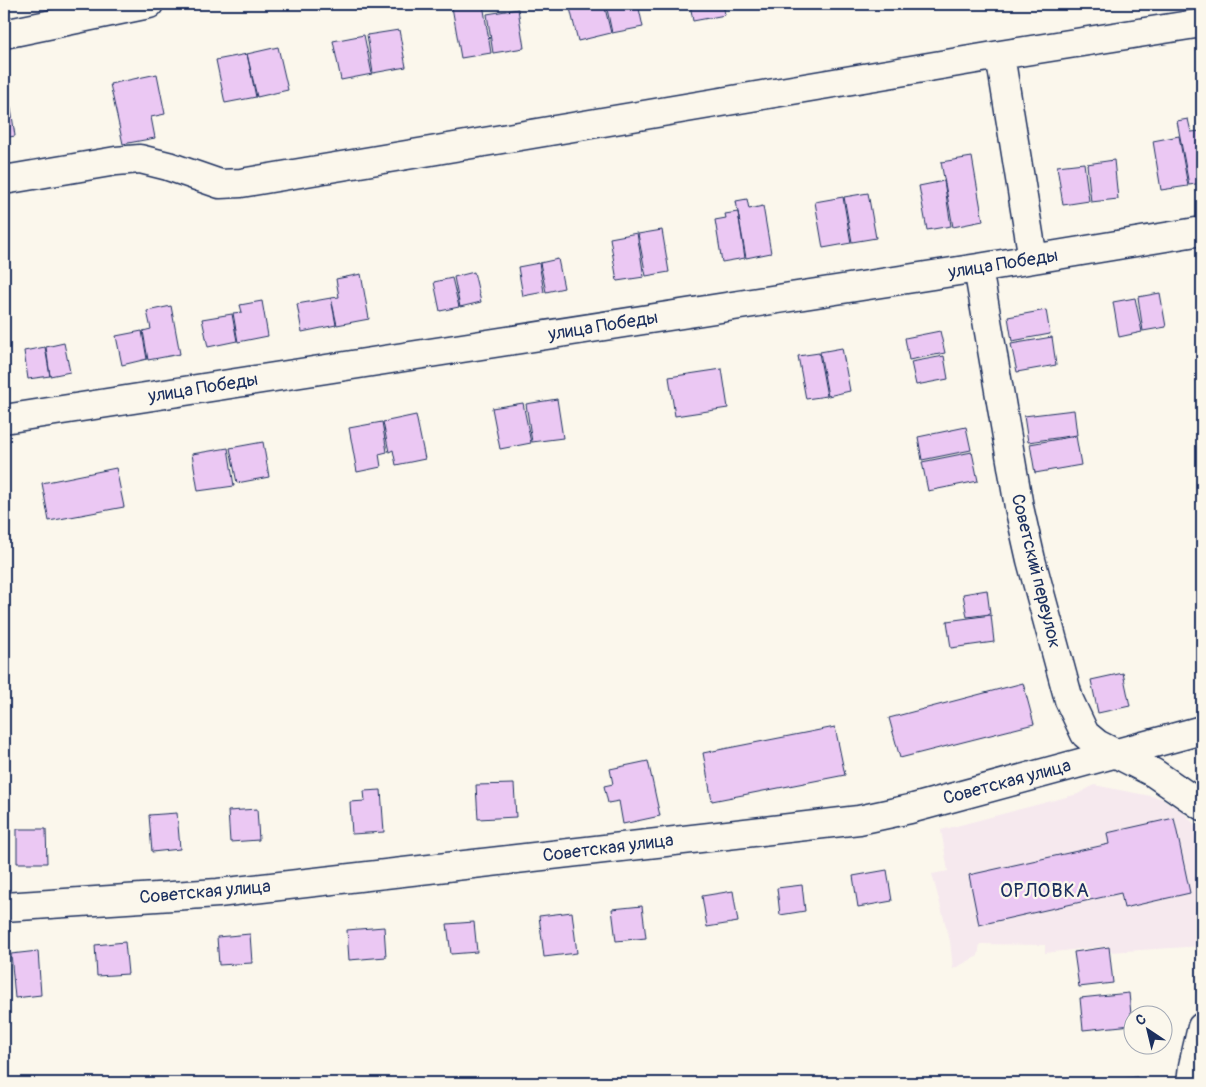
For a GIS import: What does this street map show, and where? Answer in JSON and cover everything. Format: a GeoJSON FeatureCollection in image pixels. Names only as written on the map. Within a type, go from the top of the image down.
{"type":"FeatureCollection","features":[{"type":"Feature","properties":{"kind":"street"},"geometry":{"type":"LineString","coordinates":[[4,34],[149,4]]}},
{"type":"Feature","properties":{"kind":"street"},"geometry":{"type":"LineString","coordinates":[[4,180],[116,161],[140,159],[168,166],[220,184],[241,183],[1000,55],[1202,23]]}},
{"type":"Feature","properties":{"kind":"street"},"geometry":{"type":"LineString","coordinates":[[1000,55],[1033,259]]}},
{"type":"Feature","properties":{"kind":"street","name":"улица Победы"},"geometry":{"type":"LineString","coordinates":[[4,419],[978,268],[1202,231]]}},
{"type":"Feature","properties":{"kind":"street","name":"Советский переулок"},"geometry":{"type":"LineString","coordinates":[[978,268],[1019,507],[1031,560],[1069,700],[1085,734],[1097,744],[1154,772],[1202,806]]}},
{"type":"Feature","properties":{"kind":"street","name":"Советская улица"},"geometry":{"type":"LineString","coordinates":[[4,907],[218,893],[859,820],[1202,730]]}},
{"type":"Feature","properties":{"kind":"street"},"geometry":{"type":"LineString","coordinates":[[1192,1083],[1193,1066],[1202,1028]]}},
{"type":"Feature","properties":{"kind":"shaded area"},"geometry":{"type":"Polygon","coordinates":[[[1094,785],[1161,798],[1183,812],[1199,829],[1202,839],[1202,946],[1110,952],[1108,946],[1045,953],[1045,945],[980,944],[978,956],[953,969],[950,941],[932,874],[948,871],[941,830],[1078,794],[1094,785]]]}},
{"type":"Feature","properties":{"kind":"building"},"geometry":{"type":"Polygon","coordinates":[[[483,4],[491,53],[461,58],[452,7],[483,4]]]}},
{"type":"Feature","properties":{"kind":"building"},"geometry":{"type":"Polygon","coordinates":[[[569,4],[604,4],[611,33],[578,41],[569,4]]]}},
{"type":"Feature","properties":{"kind":"building"},"geometry":{"type":"Polygon","coordinates":[[[606,4],[638,4],[643,27],[612,33],[606,4]]]}},
{"type":"Feature","properties":{"kind":"building"},"geometry":{"type":"Polygon","coordinates":[[[690,4],[723,4],[725,15],[693,21],[690,4]]]}},
{"type":"Feature","properties":{"kind":"building"},"geometry":{"type":"Polygon","coordinates":[[[733,4],[748,4],[748,5],[733,8],[733,4]]]}},
{"type":"Feature","properties":{"kind":"building"},"geometry":{"type":"Polygon","coordinates":[[[518,9],[524,48],[493,53],[487,14],[518,9]]]}},
{"type":"Feature","properties":{"kind":"building"},"geometry":{"type":"Polygon","coordinates":[[[399,30],[406,67],[373,73],[367,35],[399,30]]]}},
{"type":"Feature","properties":{"kind":"building"},"geometry":{"type":"Polygon","coordinates":[[[364,35],[372,74],[341,80],[333,41],[364,35]]]}},
{"type":"Feature","properties":{"kind":"building"},"geometry":{"type":"Polygon","coordinates":[[[278,47],[288,90],[257,97],[247,54],[278,47]]]}},
{"type":"Feature","properties":{"kind":"building"},"geometry":{"type":"Polygon","coordinates":[[[247,54],[256,97],[225,103],[216,60],[247,54]]]}},
{"type":"Feature","properties":{"kind":"building"},"geometry":{"type":"Polygon","coordinates":[[[157,74],[165,114],[151,117],[155,138],[123,144],[110,84],[157,74]]]}},
{"type":"Feature","properties":{"kind":"building"},"geometry":{"type":"Polygon","coordinates":[[[10,102],[15,136],[4,138],[4,103],[10,102]]]}},
{"type":"Feature","properties":{"kind":"building"},"geometry":{"type":"Polygon","coordinates":[[[1188,119],[1191,132],[1202,131],[1202,183],[1189,185],[1177,121],[1188,119]]]}},
{"type":"Feature","properties":{"kind":"building"},"geometry":{"type":"Polygon","coordinates":[[[1179,136],[1188,186],[1161,190],[1153,141],[1179,136]]]}},
{"type":"Feature","properties":{"kind":"building"},"geometry":{"type":"Polygon","coordinates":[[[972,157],[983,221],[953,227],[941,162],[972,157]]]}},
{"type":"Feature","properties":{"kind":"building"},"geometry":{"type":"Polygon","coordinates":[[[1114,160],[1118,199],[1091,202],[1087,164],[1114,160]]]}},
{"type":"Feature","properties":{"kind":"building"},"geometry":{"type":"Polygon","coordinates":[[[1084,163],[1089,201],[1063,205],[1057,166],[1084,163]]]}},
{"type":"Feature","properties":{"kind":"building"},"geometry":{"type":"Polygon","coordinates":[[[944,181],[951,226],[927,230],[919,186],[944,181]]]}},
{"type":"Feature","properties":{"kind":"building"},"geometry":{"type":"Polygon","coordinates":[[[868,193],[876,238],[852,242],[844,197],[868,193]]]}},
{"type":"Feature","properties":{"kind":"building"},"geometry":{"type":"Polygon","coordinates":[[[843,197],[851,243],[823,248],[815,202],[843,197]]]}},
{"type":"Feature","properties":{"kind":"building"},"geometry":{"type":"Polygon","coordinates":[[[747,199],[749,209],[763,206],[771,253],[746,258],[736,201],[747,199]]]}},
{"type":"Feature","properties":{"kind":"building"},"geometry":{"type":"Polygon","coordinates":[[[738,212],[745,258],[722,262],[715,220],[726,218],[725,214],[738,212]]]}},
{"type":"Feature","properties":{"kind":"building"},"geometry":{"type":"Polygon","coordinates":[[[662,230],[669,272],[646,276],[638,234],[662,230]]]}},
{"type":"Feature","properties":{"kind":"building"},"geometry":{"type":"Polygon","coordinates":[[[637,233],[644,277],[617,281],[610,238],[637,233]]]}},
{"type":"Feature","properties":{"kind":"building"},"geometry":{"type":"Polygon","coordinates":[[[558,259],[564,288],[546,292],[540,263],[558,259]]]}},
{"type":"Feature","properties":{"kind":"building"},"geometry":{"type":"Polygon","coordinates":[[[539,263],[544,292],[523,296],[518,267],[539,263]]]}},
{"type":"Feature","properties":{"kind":"building"},"geometry":{"type":"Polygon","coordinates":[[[474,272],[481,302],[460,307],[454,277],[474,272]]]}},
{"type":"Feature","properties":{"kind":"building"},"geometry":{"type":"Polygon","coordinates":[[[361,274],[369,319],[337,325],[331,298],[339,297],[336,279],[361,274]]]}},
{"type":"Feature","properties":{"kind":"building"},"geometry":{"type":"Polygon","coordinates":[[[452,278],[459,307],[440,311],[434,282],[452,278]]]}},
{"type":"Feature","properties":{"kind":"building"},"geometry":{"type":"Polygon","coordinates":[[[1160,293],[1166,327],[1143,331],[1138,297],[1160,293]]]}},
{"type":"Feature","properties":{"kind":"building"},"geometry":{"type":"Polygon","coordinates":[[[331,298],[336,325],[302,332],[297,304],[331,298]]]}},
{"type":"Feature","properties":{"kind":"building"},"geometry":{"type":"Polygon","coordinates":[[[1135,298],[1142,332],[1119,337],[1113,302],[1135,298]]]}},
{"type":"Feature","properties":{"kind":"building"},"geometry":{"type":"Polygon","coordinates":[[[262,301],[268,336],[238,342],[233,313],[242,312],[240,305],[262,301]]]}},
{"type":"Feature","properties":{"kind":"building"},"geometry":{"type":"Polygon","coordinates":[[[171,306],[180,354],[148,360],[143,331],[151,329],[147,311],[171,306]]]}},
{"type":"Feature","properties":{"kind":"building"},"geometry":{"type":"Polygon","coordinates":[[[1046,310],[1050,334],[1012,341],[1008,317],[1046,310]]]}},
{"type":"Feature","properties":{"kind":"building"},"geometry":{"type":"Polygon","coordinates":[[[232,314],[237,341],[208,347],[202,319],[232,314]]]}},
{"type":"Feature","properties":{"kind":"building"},"geometry":{"type":"Polygon","coordinates":[[[142,331],[147,359],[122,365],[116,336],[142,331]]]}},
{"type":"Feature","properties":{"kind":"building"},"geometry":{"type":"Polygon","coordinates":[[[940,331],[945,353],[909,360],[905,338],[940,331]]]}},
{"type":"Feature","properties":{"kind":"building"},"geometry":{"type":"Polygon","coordinates":[[[1052,337],[1056,365],[1017,372],[1011,344],[1052,337]]]}},
{"type":"Feature","properties":{"kind":"building"},"geometry":{"type":"Polygon","coordinates":[[[64,343],[70,372],[50,376],[46,347],[64,343]]]}},
{"type":"Feature","properties":{"kind":"building"},"geometry":{"type":"Polygon","coordinates":[[[45,347],[50,376],[28,379],[24,351],[45,347]]]}},
{"type":"Feature","properties":{"kind":"building"},"geometry":{"type":"Polygon","coordinates":[[[842,348],[850,391],[828,396],[820,352],[842,348]]]}},
{"type":"Feature","properties":{"kind":"building"},"geometry":{"type":"Polygon","coordinates":[[[819,353],[827,396],[806,399],[798,356],[819,353]]]}},
{"type":"Feature","properties":{"kind":"building"},"geometry":{"type":"Polygon","coordinates":[[[944,356],[948,379],[916,385],[911,362],[944,356]]]}},
{"type":"Feature","properties":{"kind":"building"},"geometry":{"type":"Polygon","coordinates":[[[722,369],[728,408],[675,416],[669,377],[722,369]]]}},
{"type":"Feature","properties":{"kind":"building"},"geometry":{"type":"Polygon","coordinates":[[[557,399],[563,438],[532,442],[526,404],[557,399]]]}},
{"type":"Feature","properties":{"kind":"building"},"geometry":{"type":"Polygon","coordinates":[[[523,403],[531,443],[500,449],[492,408],[523,403]]]}},
{"type":"Feature","properties":{"kind":"building"},"geometry":{"type":"Polygon","coordinates":[[[1074,410],[1077,435],[1028,442],[1024,416],[1074,410]]]}},
{"type":"Feature","properties":{"kind":"building"},"geometry":{"type":"Polygon","coordinates":[[[416,415],[425,459],[396,465],[393,450],[389,452],[383,422],[416,415]]]}},
{"type":"Feature","properties":{"kind":"building"},"geometry":{"type":"Polygon","coordinates":[[[382,422],[387,452],[379,454],[381,467],[357,472],[349,428],[382,422]]]}},
{"type":"Feature","properties":{"kind":"building"},"geometry":{"type":"Polygon","coordinates":[[[966,427],[971,450],[922,460],[918,437],[966,427]]]}},
{"type":"Feature","properties":{"kind":"building"},"geometry":{"type":"Polygon","coordinates":[[[1076,436],[1081,465],[1035,473],[1030,444],[1076,436]]]}},
{"type":"Feature","properties":{"kind":"building"},"geometry":{"type":"Polygon","coordinates":[[[263,442],[269,477],[237,483],[230,448],[263,442]]]}},
{"type":"Feature","properties":{"kind":"building"},"geometry":{"type":"Polygon","coordinates":[[[228,448],[234,486],[198,491],[192,454],[228,448]]]}},
{"type":"Feature","properties":{"kind":"building"},"geometry":{"type":"Polygon","coordinates":[[[972,452],[978,481],[928,491],[922,462],[972,452]]]}},
{"type":"Feature","properties":{"kind":"building"},"geometry":{"type":"Polygon","coordinates":[[[116,468],[124,507],[49,521],[42,483],[116,468]]]}},
{"type":"Feature","properties":{"kind":"building"},"geometry":{"type":"Polygon","coordinates":[[[987,590],[990,614],[967,617],[963,594],[987,590]]]}},
{"type":"Feature","properties":{"kind":"building"},"geometry":{"type":"Polygon","coordinates":[[[991,615],[994,642],[951,648],[947,621],[991,615]]]}},
{"type":"Feature","properties":{"kind":"building"},"geometry":{"type":"Polygon","coordinates":[[[1123,673],[1130,706],[1098,713],[1091,680],[1123,673]]]}},
{"type":"Feature","properties":{"kind":"building"},"geometry":{"type":"Polygon","coordinates":[[[1023,683],[1034,724],[900,758],[889,718],[1023,683]]]}},
{"type":"Feature","properties":{"kind":"building"},"geometry":{"type":"Polygon","coordinates":[[[835,727],[845,775],[712,801],[703,753],[835,727]]]}},
{"type":"Feature","properties":{"kind":"building"},"geometry":{"type":"Polygon","coordinates":[[[648,761],[660,816],[623,824],[619,801],[608,803],[604,786],[613,784],[610,769],[648,761]]]}},
{"type":"Feature","properties":{"kind":"building"},"geometry":{"type":"Polygon","coordinates":[[[514,784],[516,817],[478,819],[476,785],[514,784]]]}},
{"type":"Feature","properties":{"kind":"building"},"geometry":{"type":"Polygon","coordinates":[[[381,790],[384,832],[352,834],[350,802],[365,801],[364,791],[381,790]]]}},
{"type":"Feature","properties":{"kind":"building"},"geometry":{"type":"Polygon","coordinates":[[[257,809],[259,840],[230,842],[228,811],[257,809]]]}},
{"type":"Feature","properties":{"kind":"building"},"geometry":{"type":"Polygon","coordinates":[[[177,813],[180,849],[152,852],[149,815],[177,813]]]}},
{"type":"Feature","properties":{"kind":"building"},"geometry":{"type":"Polygon","coordinates":[[[1174,818],[1190,893],[1124,908],[1121,893],[979,925],[969,875],[1109,844],[1107,833],[1174,818]]]}},
{"type":"Feature","properties":{"kind":"building"},"geometry":{"type":"Polygon","coordinates":[[[17,829],[46,829],[47,863],[17,863],[17,829]]]}},
{"type":"Feature","properties":{"kind":"building"},"geometry":{"type":"Polygon","coordinates":[[[887,870],[892,901],[858,907],[853,876],[887,870]]]}},
{"type":"Feature","properties":{"kind":"building"},"geometry":{"type":"Polygon","coordinates":[[[802,885],[805,911],[780,915],[777,888],[802,885]]]}},
{"type":"Feature","properties":{"kind":"building"},"geometry":{"type":"Polygon","coordinates":[[[733,891],[738,922],[707,927],[702,896],[733,891]]]}},
{"type":"Feature","properties":{"kind":"building"},"geometry":{"type":"Polygon","coordinates":[[[642,906],[646,938],[616,941],[612,909],[642,906]]]}},
{"type":"Feature","properties":{"kind":"building"},"geometry":{"type":"Polygon","coordinates":[[[572,912],[577,953],[544,957],[539,916],[572,912]]]}},
{"type":"Feature","properties":{"kind":"building"},"geometry":{"type":"Polygon","coordinates":[[[474,922],[477,952],[451,954],[447,924],[474,922]]]}},
{"type":"Feature","properties":{"kind":"building"},"geometry":{"type":"Polygon","coordinates":[[[384,927],[386,957],[349,960],[347,930],[384,927]]]}},
{"type":"Feature","properties":{"kind":"building"},"geometry":{"type":"Polygon","coordinates":[[[250,934],[252,963],[219,965],[217,937],[250,934]]]}},
{"type":"Feature","properties":{"kind":"building"},"geometry":{"type":"Polygon","coordinates":[[[125,942],[128,974],[97,976],[95,945],[125,942]]]}},
{"type":"Feature","properties":{"kind":"building"},"geometry":{"type":"Polygon","coordinates":[[[1109,947],[1113,983],[1079,987],[1074,952],[1109,947]]]}},
{"type":"Feature","properties":{"kind":"building"},"geometry":{"type":"Polygon","coordinates":[[[38,951],[41,995],[15,998],[11,954],[38,951]]]}},
{"type":"Feature","properties":{"kind":"building"},"geometry":{"type":"Polygon","coordinates":[[[1129,993],[1130,1004],[1124,1004],[1124,1026],[1083,1030],[1080,998],[1129,993]]]}},
{"type":"Feature","properties":{"kind":"building"},"geometry":{"type":"Polygon","coordinates":[[[1137,1077],[1138,1083],[1101,1083],[1101,1081],[1137,1077]]]}},
{"type":"Feature","properties":{"kind":"district","name":"ОРЛОВКА"},"geometry":{"type":"Point","coordinates":[1045,890]}}]}
